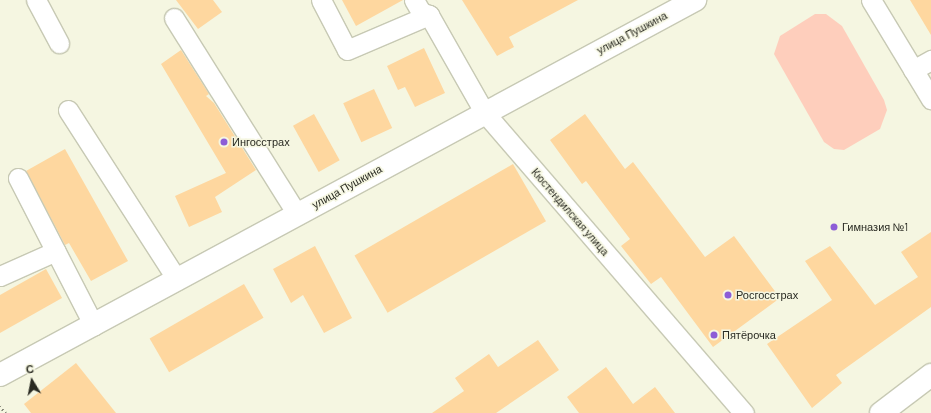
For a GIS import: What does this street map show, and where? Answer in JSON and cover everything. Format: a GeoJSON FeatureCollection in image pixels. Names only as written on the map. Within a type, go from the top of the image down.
{"type":"FeatureCollection","features":[{"type":"Feature","properties":{"kind":"main road","name":"улица Пушкина"},"geometry":{"type":"LineString","coordinates":[[0,376],[484,112],[695,0]]}},
{"type":"Feature","properties":{"kind":"main road"},"geometry":{"type":"LineString","coordinates":[[881,413],[931,375]]}},
{"type":"Feature","properties":{"kind":"street"},"geometry":{"type":"LineString","coordinates":[[36,0],[59,43]]}},
{"type":"Feature","properties":{"kind":"street"},"geometry":{"type":"LineString","coordinates":[[321,0],[347,50],[429,15]]}},
{"type":"Feature","properties":{"kind":"street","name":"Кюстендилская улица"},"geometry":{"type":"LineString","coordinates":[[414,0],[421,12],[429,15],[484,112],[744,413]]}},
{"type":"Feature","properties":{"kind":"street"},"geometry":{"type":"LineString","coordinates":[[871,0],[931,100]]}},
{"type":"Feature","properties":{"kind":"street"},"geometry":{"type":"LineString","coordinates":[[174,18],[298,214]]}},
{"type":"Feature","properties":{"kind":"street"},"geometry":{"type":"LineString","coordinates":[[913,70],[931,60]]}},
{"type":"Feature","properties":{"kind":"street"},"geometry":{"type":"LineString","coordinates":[[68,110],[178,280]]}},
{"type":"Feature","properties":{"kind":"street"},"geometry":{"type":"LineString","coordinates":[[18,178],[94,326]]}},
{"type":"Feature","properties":{"kind":"street"},"geometry":{"type":"LineString","coordinates":[[0,276],[56,251]]}},
{"type":"Feature","properties":{"kind":"path"},"geometry":{"type":"LineString","coordinates":[[0,406],[6,413]]}},
{"type":"Feature","properties":{"kind":"shaded area"},"geometry":{"type":"Polygon","coordinates":[[[815,14],[826,14],[842,26],[884,100],[887,110],[880,129],[844,150],[834,149],[824,142],[774,54],[780,36],[815,14]]]}},
{"type":"Feature","properties":{"kind":"building"},"geometry":{"type":"Polygon","coordinates":[[[176,0],[213,0],[222,12],[198,29],[176,0]]]}},
{"type":"Feature","properties":{"kind":"building"},"geometry":{"type":"Polygon","coordinates":[[[342,0],[403,0],[356,26],[342,0]]]}},
{"type":"Feature","properties":{"kind":"building"},"geometry":{"type":"Polygon","coordinates":[[[462,0],[578,0],[509,37],[514,47],[497,56],[462,0]]]}},
{"type":"Feature","properties":{"kind":"building"},"geometry":{"type":"Polygon","coordinates":[[[910,0],[931,0],[931,35],[910,0]]]}},
{"type":"Feature","properties":{"kind":"building"},"geometry":{"type":"Polygon","coordinates":[[[424,48],[445,93],[415,107],[405,87],[398,90],[387,66],[424,48]]]}},
{"type":"Feature","properties":{"kind":"building"},"geometry":{"type":"Polygon","coordinates":[[[181,50],[209,94],[206,96],[214,103],[256,170],[215,197],[222,212],[189,227],[175,196],[226,173],[161,64],[181,50]]]}},
{"type":"Feature","properties":{"kind":"building"},"geometry":{"type":"Polygon","coordinates":[[[374,89],[392,128],[361,142],[343,103],[374,89]]]}},
{"type":"Feature","properties":{"kind":"building"},"geometry":{"type":"Polygon","coordinates":[[[314,114],[340,160],[319,172],[293,126],[314,114]]]}},
{"type":"Feature","properties":{"kind":"building"},"geometry":{"type":"Polygon","coordinates":[[[585,114],[625,169],[633,162],[705,257],[734,236],[780,298],[713,347],[661,277],[651,284],[621,246],[630,239],[586,181],[582,184],[550,140],[585,114]]]}},
{"type":"Feature","properties":{"kind":"building"},"geometry":{"type":"Polygon","coordinates":[[[65,149],[128,261],[91,281],[69,243],[65,245],[26,171],[65,149]]]}},
{"type":"Feature","properties":{"kind":"building"},"geometry":{"type":"Polygon","coordinates":[[[513,164],[546,221],[388,313],[355,256],[513,164]]]}},
{"type":"Feature","properties":{"kind":"building"},"geometry":{"type":"Polygon","coordinates":[[[931,232],[931,307],[836,375],[842,383],[812,408],[767,344],[832,300],[805,261],[830,246],[875,305],[918,277],[901,252],[931,232]]]}},
{"type":"Feature","properties":{"kind":"building"},"geometry":{"type":"Polygon","coordinates":[[[315,246],[352,318],[324,333],[303,295],[291,303],[273,269],[315,246]]]}},
{"type":"Feature","properties":{"kind":"building"},"geometry":{"type":"Polygon","coordinates":[[[46,269],[62,298],[0,333],[0,295],[46,269]]]}},
{"type":"Feature","properties":{"kind":"building"},"geometry":{"type":"Polygon","coordinates":[[[244,284],[264,318],[169,372],[150,338],[244,284]]]}},
{"type":"Feature","properties":{"kind":"building"},"geometry":{"type":"Polygon","coordinates":[[[538,340],[559,370],[496,413],[432,413],[464,391],[455,378],[489,354],[498,367],[538,340]]]}},
{"type":"Feature","properties":{"kind":"building"},"geometry":{"type":"Polygon","coordinates":[[[76,363],[116,413],[31,413],[24,404],[76,363]]]}},
{"type":"Feature","properties":{"kind":"building"},"geometry":{"type":"Polygon","coordinates":[[[606,367],[633,404],[655,387],[675,413],[579,413],[567,397],[606,367]]]}},
{"type":"Feature","properties":{"kind":"place","name":"Ингосстрах"},"geometry":{"type":"Point","coordinates":[224,142]}},
{"type":"Feature","properties":{"kind":"place","name":"Гимназия №1"},"geometry":{"type":"Point","coordinates":[834,227]}},
{"type":"Feature","properties":{"kind":"place","name":"Росгосстрах"},"geometry":{"type":"Point","coordinates":[728,295]}},
{"type":"Feature","properties":{"kind":"place","name":"Пятёрочка"},"geometry":{"type":"Point","coordinates":[714,335]}}]}
